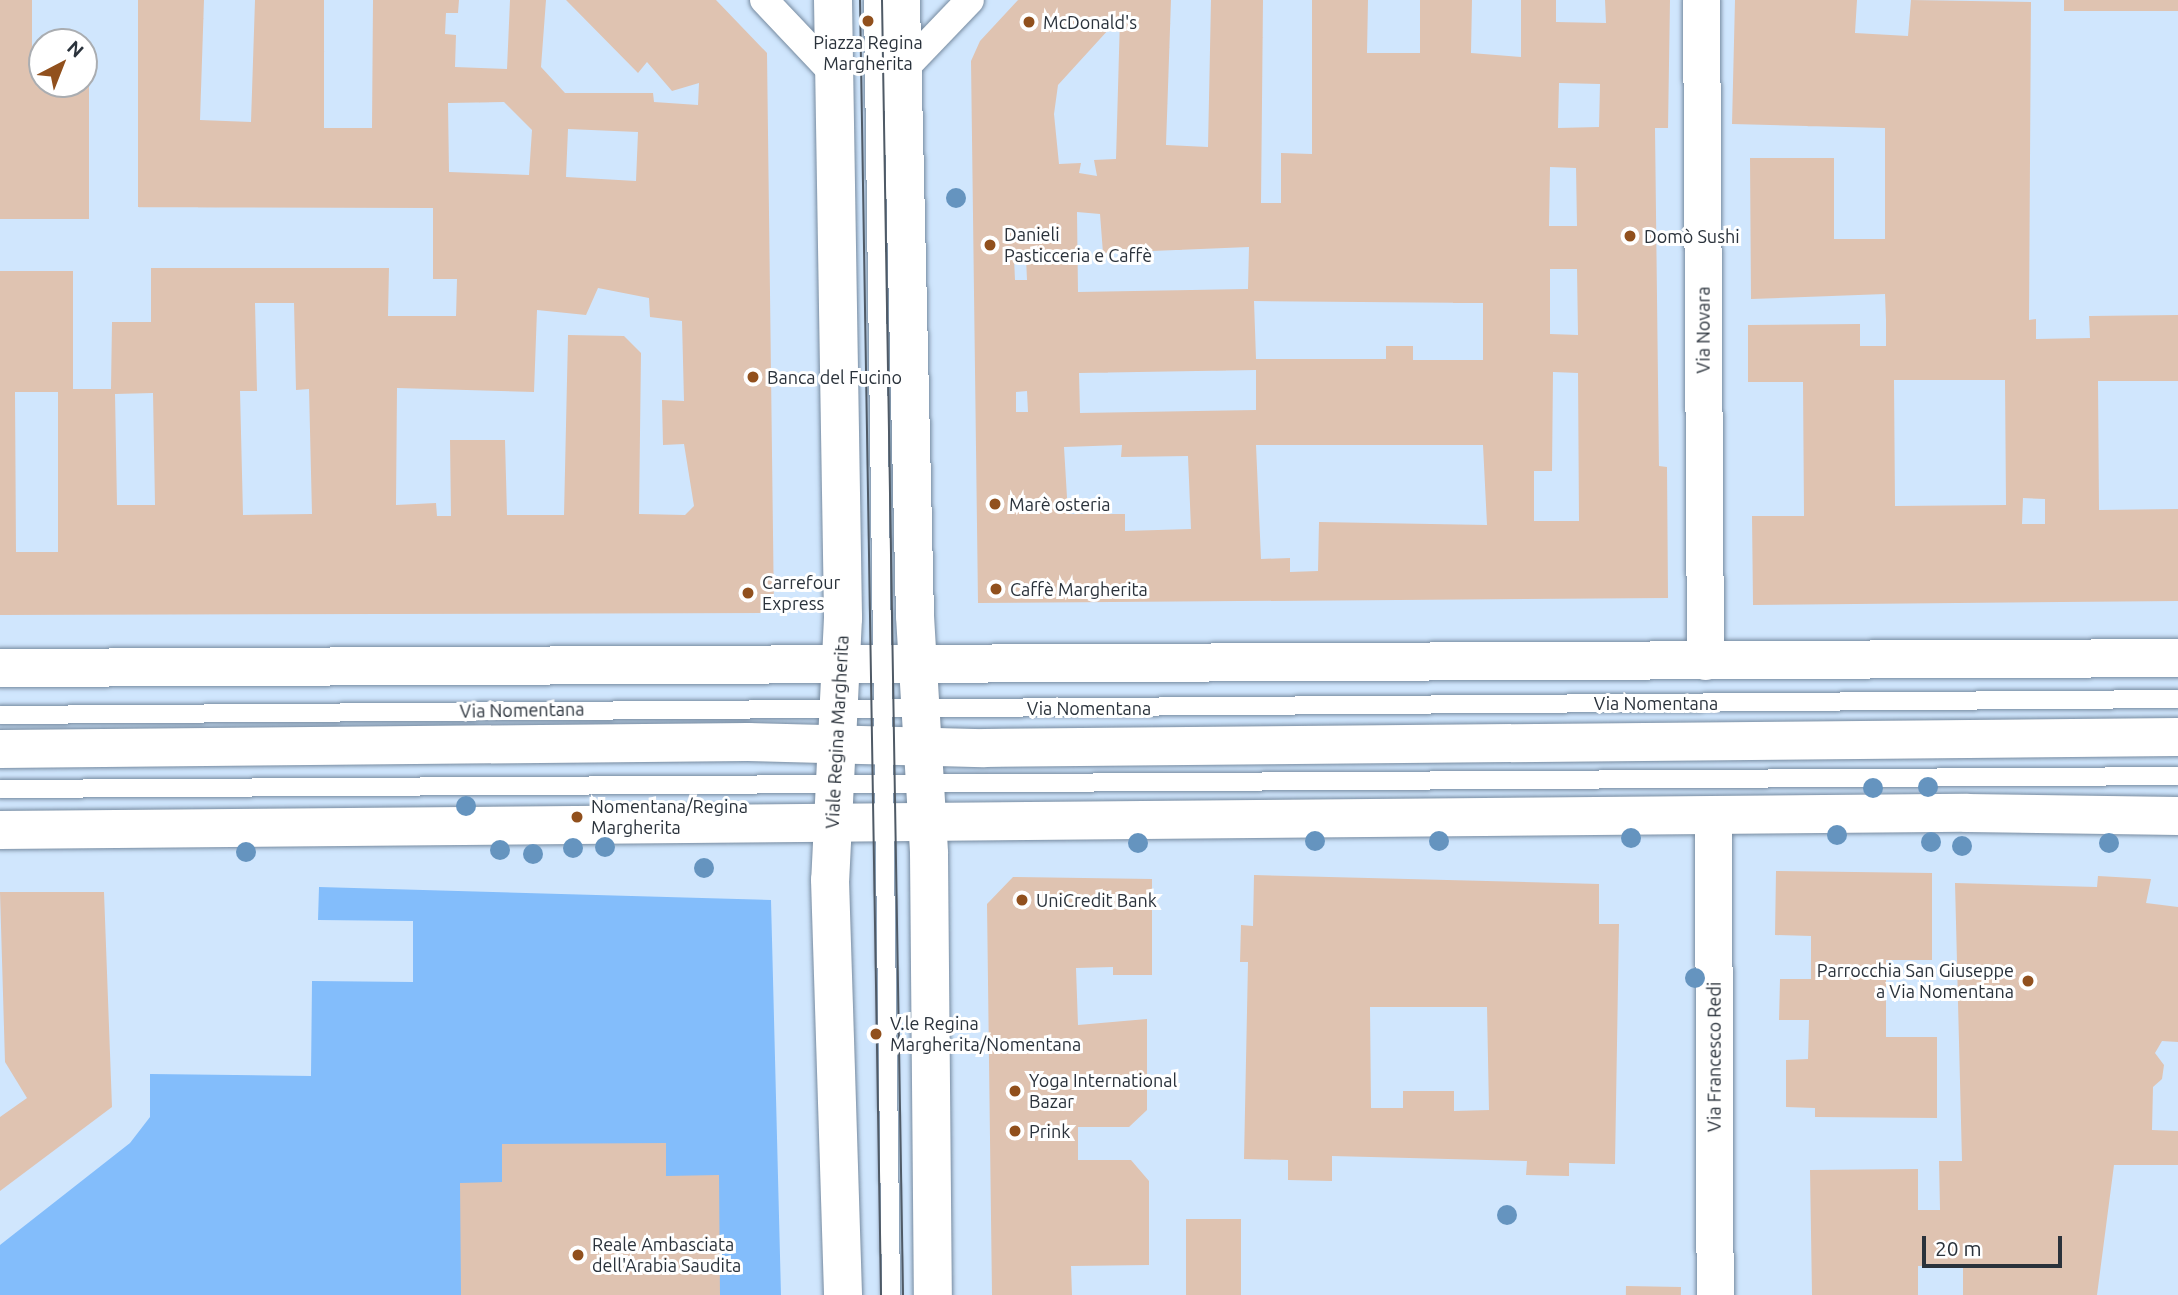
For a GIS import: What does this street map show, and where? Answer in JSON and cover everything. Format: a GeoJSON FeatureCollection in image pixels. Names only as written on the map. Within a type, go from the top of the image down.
{"type":"FeatureCollection","features":[{"type":"Feature","properties":{"kind":"main road","name":"Viale Regina Margherita"},"geometry":{"type":"LineString","coordinates":[[833,0],[842,664],[831,824],[843,1295]]}},
{"type":"Feature","properties":{"kind":"main road"},"geometry":{"type":"LineString","coordinates":[[901,0],[900,664],[892,736],[923,764],[927,823],[933,1295]]}},
{"type":"Feature","properties":{"kind":"main road"},"geometry":{"type":"LineString","coordinates":[[0,668],[2178,658]]}},
{"type":"Feature","properties":{"kind":"main road","name":"Via Nomentana"},"geometry":{"type":"LineString","coordinates":[[0,749],[838,727],[892,736]]}},
{"type":"Feature","properties":{"kind":"main road","name":"Via Nomentana"},"geometry":{"type":"LineString","coordinates":[[923,764],[2178,737]]}},
{"type":"Feature","properties":{"kind":"main road"},"geometry":{"type":"LineString","coordinates":[[0,830],[831,824],[884,821],[927,823],[1713,819],[1967,813],[2178,816]]}},
{"type":"Feature","properties":{"kind":"street"},"geometry":{"type":"LineString","coordinates":[[764,0],[833,73]]}},
{"type":"Feature","properties":{"kind":"street"},"geometry":{"type":"LineString","coordinates":[[902,71],[970,0]]}},
{"type":"Feature","properties":{"kind":"street","name":"Via Novara"},"geometry":{"type":"LineString","coordinates":[[1701,0],[1705,661]]}},
{"type":"Feature","properties":{"kind":"street","name":"Via Francesco Redi"},"geometry":{"type":"LineString","coordinates":[[1713,819],[1715,1295]]}},
{"type":"Feature","properties":{"kind":"lane"},"geometry":{"type":"LineString","coordinates":[[873,0],[900,664]]}},
{"type":"Feature","properties":{"kind":"lane","name":"Via Nomentana"},"geometry":{"type":"LineString","coordinates":[[0,789],[833,782],[892,736],[2178,699]]}},
{"type":"Feature","properties":{"kind":"lane","name":"Via Nomentana"},"geometry":{"type":"LineString","coordinates":[[0,715],[838,727]]}},
{"type":"Feature","properties":{"kind":"lane"},"geometry":{"type":"LineString","coordinates":[[891,1295],[884,821],[892,736]]}},
{"type":"Feature","properties":{"kind":"lane","name":"Via Nomentana"},"geometry":{"type":"LineString","coordinates":[[892,736],[923,764],[2178,776]]}},
{"type":"Feature","properties":{"kind":"shaded area"},"geometry":{"type":"Polygon","coordinates":[[[319,887],[771,900],[781,1295],[0,1295],[0,1245],[130,1143],[150,1117],[150,1074],[311,1076],[312,981],[413,982],[413,921],[318,920],[319,887]]]}},
{"type":"Feature","properties":{"kind":"building"},"geometry":{"type":"Polygon","coordinates":[[[0,0],[32,0],[32,28],[28,28],[28,98],[89,98],[89,219],[0,219],[0,0]]]}},
{"type":"Feature","properties":{"kind":"building"},"geometry":{"type":"Polygon","coordinates":[[[138,0],[204,0],[200,120],[251,122],[255,0],[324,0],[324,128],[372,128],[373,0],[459,0],[458,13],[446,13],[445,34],[456,35],[455,67],[507,69],[510,0],[546,0],[541,67],[565,93],[653,93],[654,102],[698,105],[699,83],[672,91],[647,62],[638,73],[566,0],[716,0],[767,53],[774,613],[0,615],[0,271],[73,271],[73,389],[111,389],[112,322],[151,322],[151,268],[389,268],[388,316],[456,316],[457,279],[433,279],[433,208],[138,207],[138,0]],[[504,102],[448,103],[449,172],[529,175],[532,130],[504,102]],[[568,129],[566,177],[636,181],[638,132],[568,129]],[[598,288],[586,315],[537,310],[534,392],[397,388],[396,505],[436,503],[437,516],[451,516],[450,440],[505,440],[507,515],[564,515],[568,335],[624,336],[641,353],[639,514],[685,515],[694,506],[684,444],[663,445],[662,400],[684,401],[682,321],[650,317],[649,298],[598,288]],[[255,303],[257,391],[240,391],[243,515],[312,514],[309,389],[296,390],[294,303],[255,303]],[[15,392],[16,552],[58,552],[58,392],[15,392]],[[153,393],[115,394],[117,505],[155,505],[153,393]]]}},
{"type":"Feature","properties":{"kind":"building"},"geometry":{"type":"Polygon","coordinates":[[[1018,0],[1171,0],[1166,145],[1208,147],[1211,0],[1263,0],[1261,203],[1281,203],[1281,153],[1312,154],[1312,0],[1368,0],[1367,53],[1420,53],[1420,0],[1472,0],[1471,53],[1521,57],[1521,0],[1556,0],[1556,22],[1606,23],[1605,0],[1670,0],[1668,128],[1655,128],[1659,466],[1667,467],[1668,598],[978,603],[971,61],[980,41],[1018,0]],[[1120,17],[1058,85],[1054,114],[1059,164],[1081,163],[1079,173],[1097,176],[1094,160],[1116,159],[1120,17]],[[1559,83],[1558,128],[1599,127],[1600,84],[1559,83]],[[1550,167],[1549,226],[1577,226],[1576,168],[1550,167]],[[1077,212],[1078,292],[1248,289],[1249,247],[1103,253],[1100,214],[1077,212]],[[1014,258],[1015,280],[1027,280],[1026,258],[1014,258]],[[1550,269],[1550,334],[1578,335],[1577,269],[1550,269]],[[1254,301],[1256,359],[1386,359],[1386,346],[1413,346],[1413,360],[1483,360],[1483,303],[1254,301]],[[1256,370],[1079,373],[1080,413],[1256,410],[1256,370]],[[1553,372],[1552,471],[1534,471],[1534,521],[1579,521],[1578,373],[1553,372]],[[1027,391],[1016,392],[1016,412],[1028,412],[1027,391]],[[1122,445],[1064,447],[1068,514],[1125,514],[1125,531],[1191,529],[1188,456],[1121,457],[1122,445]],[[1256,445],[1261,559],[1290,558],[1290,572],[1318,571],[1319,522],[1487,525],[1483,445],[1256,445]]]}},
{"type":"Feature","properties":{"kind":"building"},"geometry":{"type":"Polygon","coordinates":[[[1735,0],[1857,0],[1855,33],[1908,36],[1911,0],[2031,2],[2029,320],[2036,319],[2036,339],[2090,338],[2089,316],[2178,315],[2178,381],[2098,381],[2099,510],[2178,509],[2178,601],[1753,605],[1752,516],[1804,516],[1803,382],[1748,382],[1748,325],[1860,324],[1860,346],[1886,346],[1886,320],[1885,294],[1751,299],[1750,158],[1834,158],[1834,239],[1885,239],[1885,128],[1732,124],[1735,0]],[[1894,380],[1895,506],[2006,505],[2005,380],[1894,380]],[[2023,498],[2022,524],[2045,524],[2045,499],[2023,498]]]}},
{"type":"Feature","properties":{"kind":"building"},"geometry":{"type":"Polygon","coordinates":[[[2064,0],[2178,0],[2178,11],[2064,11],[2064,0]]]}},
{"type":"Feature","properties":{"kind":"building"},"geometry":{"type":"Polygon","coordinates":[[[1776,871],[1932,873],[1932,960],[1886,960],[1886,1037],[1937,1037],[1937,1118],[1815,1117],[1815,1108],[1786,1107],[1786,1060],[1808,1059],[1809,1020],[1779,1020],[1780,979],[1811,979],[1811,936],[1775,935],[1776,871]]]}},
{"type":"Feature","properties":{"kind":"building"},"geometry":{"type":"Polygon","coordinates":[[[1254,875],[1599,884],[1599,924],[1619,924],[1615,1164],[1569,1163],[1569,1176],[1526,1175],[1527,1161],[1332,1156],[1332,1181],[1288,1180],[1288,1160],[1244,1159],[1248,962],[1240,962],[1241,925],[1253,926],[1254,875]],[[1370,1007],[1371,1108],[1403,1108],[1403,1091],[1454,1091],[1454,1111],[1489,1110],[1487,1007],[1370,1007]]]}},
{"type":"Feature","properties":{"kind":"building"},"geometry":{"type":"Polygon","coordinates":[[[2098,876],[2151,879],[2146,903],[2178,907],[2178,1042],[2162,1041],[2155,1053],[2164,1065],[2162,1079],[2153,1087],[2152,1130],[2178,1131],[2178,1165],[2114,1165],[2097,1295],[1963,1295],[1963,1265],[1918,1266],[1918,1295],[1812,1295],[1810,1170],[1918,1169],[1918,1210],[1940,1210],[1939,1161],[1962,1161],[1955,883],[2097,887],[2098,876]]]}},
{"type":"Feature","properties":{"kind":"building"},"geometry":{"type":"Polygon","coordinates":[[[1013,877],[1152,879],[1152,975],[1113,975],[1113,967],[1076,968],[1078,1025],[1147,1019],[1147,1110],[1129,1127],[1078,1127],[1078,1160],[1131,1160],[1149,1181],[1149,1265],[1071,1266],[1072,1295],[992,1295],[987,904],[1013,877]]]}},
{"type":"Feature","properties":{"kind":"building"},"geometry":{"type":"Polygon","coordinates":[[[0,892],[104,892],[112,1107],[0,1191],[0,1117],[27,1098],[5,1062],[0,892]]]}},
{"type":"Feature","properties":{"kind":"building"},"geometry":{"type":"Polygon","coordinates":[[[666,1143],[666,1176],[719,1175],[720,1295],[461,1295],[460,1183],[502,1182],[502,1144],[666,1143]]]}},
{"type":"Feature","properties":{"kind":"building"},"geometry":{"type":"Polygon","coordinates":[[[1186,1219],[1241,1219],[1241,1295],[1186,1295],[1186,1219]]]}},
{"type":"Feature","properties":{"kind":"building"},"geometry":{"type":"Polygon","coordinates":[[[1626,1286],[1681,1287],[1681,1295],[1626,1295],[1626,1286]]]}},
{"type":"Feature","properties":{"kind":"tram line"},"geometry":{"type":"LineString","coordinates":[[860,0],[881,1295]]}},
{"type":"Feature","properties":{"kind":"tram line"},"geometry":{"type":"LineString","coordinates":[[882,0],[903,1295]]}},
{"type":"Feature","properties":{"kind":"place","name":"Piazza Regina Margherita"},"geometry":{"type":"Point","coordinates":[868,21]}},
{"type":"Feature","properties":{"kind":"place","name":"McDonald's"},"geometry":{"type":"Point","coordinates":[1029,22]}},
{"type":"Feature","properties":{"kind":"place","name":"Domò Sushi"},"geometry":{"type":"Point","coordinates":[1630,236]}},
{"type":"Feature","properties":{"kind":"place","name":"Danieli Pasticceria e Caffè"},"geometry":{"type":"Point","coordinates":[990,245]}},
{"type":"Feature","properties":{"kind":"place","name":"Banca del Fucino"},"geometry":{"type":"Point","coordinates":[753,377]}},
{"type":"Feature","properties":{"kind":"place","name":"Marè osteria"},"geometry":{"type":"Point","coordinates":[995,504]}},
{"type":"Feature","properties":{"kind":"place","name":"Caffè Margherita"},"geometry":{"type":"Point","coordinates":[996,589]}},
{"type":"Feature","properties":{"kind":"place","name":"Carrefour Express"},"geometry":{"type":"Point","coordinates":[748,593]}},
{"type":"Feature","properties":{"kind":"place","name":"Nomentana/Regina Margherita"},"geometry":{"type":"Point","coordinates":[577,817]}},
{"type":"Feature","properties":{"kind":"place","name":"UniCredit Bank"},"geometry":{"type":"Point","coordinates":[1022,900]}},
{"type":"Feature","properties":{"kind":"place","name":"Parrocchia San Giuseppe a Via Nomentana"},"geometry":{"type":"Point","coordinates":[2028,981]}},
{"type":"Feature","properties":{"kind":"place","name":"V.le Regina Margherita/Nomentana"},"geometry":{"type":"Point","coordinates":[876,1034]}},
{"type":"Feature","properties":{"kind":"place","name":"Yoga International Bazar"},"geometry":{"type":"Point","coordinates":[1015,1091]}},
{"type":"Feature","properties":{"kind":"place","name":"Prink"},"geometry":{"type":"Point","coordinates":[1015,1131]}},
{"type":"Feature","properties":{"kind":"place","name":"Reale Ambasciata dell'Arabia Saudita"},"geometry":{"type":"Point","coordinates":[578,1255]}}]}
